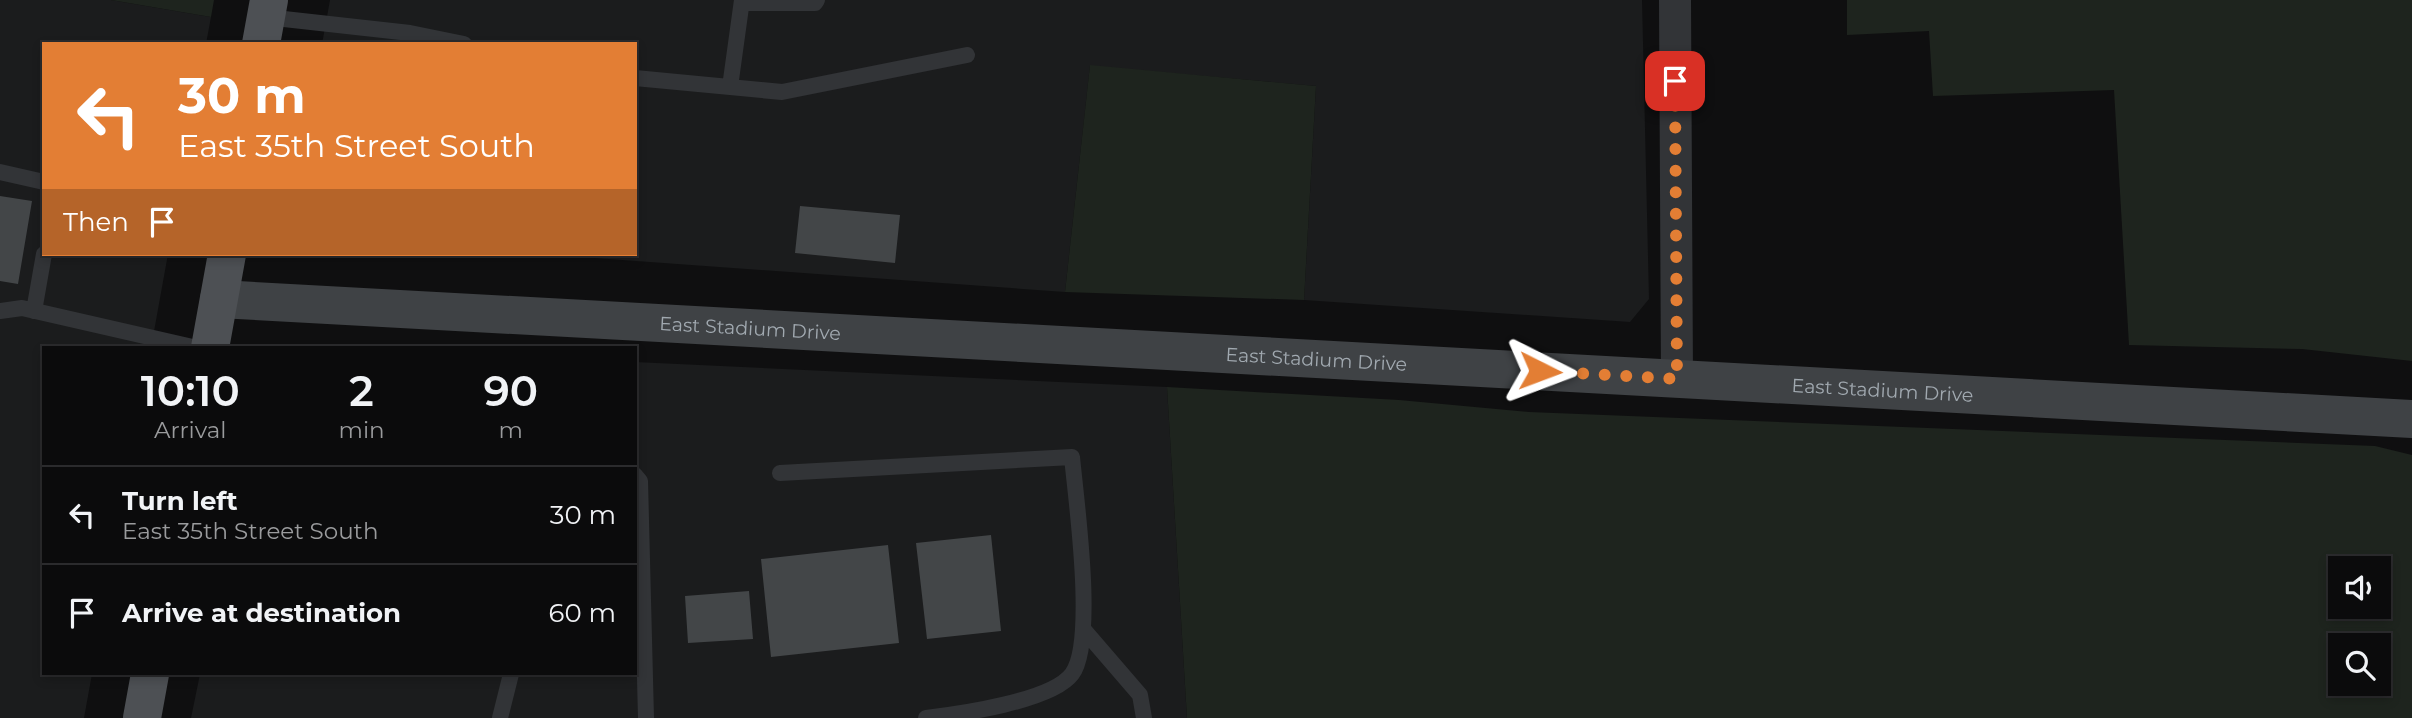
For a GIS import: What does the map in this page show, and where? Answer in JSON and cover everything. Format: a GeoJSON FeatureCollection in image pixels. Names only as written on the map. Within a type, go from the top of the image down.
{"type":"FeatureCollection","features":[{"type":"Feature","properties":{"kind":"main road"},"geometry":{"type":"LineString","coordinates":[[210,346],[227,256]]}},
{"type":"Feature","properties":{"kind":"main road","name":"East Stadium Drive"},"geometry":{"type":"LineString","coordinates":[[219,299],[2412,419]]}},
{"type":"Feature","properties":{"kind":"main road"},"geometry":{"type":"LineString","coordinates":[[142,718],[150,675]]}},
{"type":"Feature","properties":{"kind":"street"},"geometry":{"type":"LineString","coordinates":[[1675,0],[1677,379]]}},
{"type":"Feature","properties":{"kind":"lane"},"geometry":{"type":"LineString","coordinates":[[730,87],[743,1],[815,3],[817,0]]}},
{"type":"Feature","properties":{"kind":"lane"},"geometry":{"type":"LineString","coordinates":[[265,20],[410,33],[454,42]]}},
{"type":"Feature","properties":{"kind":"lane"},"geometry":{"type":"LineString","coordinates":[[637,78],[782,92],[967,55]]}},
{"type":"Feature","properties":{"kind":"lane"},"geometry":{"type":"LineString","coordinates":[[0,172],[42,182]]}},
{"type":"Feature","properties":{"kind":"lane"},"geometry":{"type":"LineString","coordinates":[[34,311],[44,256]]}},
{"type":"Feature","properties":{"kind":"lane"},"geometry":{"type":"LineString","coordinates":[[0,311],[22,308],[188,346]]}},
{"type":"Feature","properties":{"kind":"lane"},"geometry":{"type":"LineString","coordinates":[[780,473],[1072,457],[1084,591],[1084,630],[1074,673],[1059,685],[1040,694],[990,712],[926,718]]}},
{"type":"Feature","properties":{"kind":"lane"},"geometry":{"type":"LineString","coordinates":[[637,477],[640,481],[646,718]]}},
{"type":"Feature","properties":{"kind":"lane"},"geometry":{"type":"LineString","coordinates":[[1084,630],[1140,695],[1144,718]]}},
{"type":"Feature","properties":{"kind":"lane"},"geometry":{"type":"LineString","coordinates":[[500,718],[511,675]]}},
{"type":"Feature","properties":{"kind":"shaded area"},"geometry":{"type":"Polygon","coordinates":[[[0,0],[111,0],[211,17],[206,42],[42,42],[42,256],[168,256],[151,346],[42,346],[42,675],[92,675],[84,718],[0,718],[0,0]]]}},
{"type":"Feature","properties":{"kind":"shaded area"},"geometry":{"type":"Polygon","coordinates":[[[111,0],[214,0],[211,17],[111,0]]]}},
{"type":"Feature","properties":{"kind":"shaded area"},"geometry":{"type":"Polygon","coordinates":[[[330,0],[1642,0],[1649,299],[1630,322],[1304,300],[1316,86],[1090,66],[1065,292],[567,256],[637,256],[637,42],[322,42],[330,0]]]}},
{"type":"Feature","properties":{"kind":"shaded area"},"geometry":{"type":"Polygon","coordinates":[[[1847,0],[2412,0],[2412,361],[2302,349],[2129,345],[2114,90],[1933,96],[1929,31],[1847,35],[1847,0]]]}},
{"type":"Feature","properties":{"kind":"shaded area"},"geometry":{"type":"Polygon","coordinates":[[[1090,65],[1316,86],[1304,300],[1065,292],[1090,65]]]}},
{"type":"Feature","properties":{"kind":"shaded area"},"geometry":{"type":"Polygon","coordinates":[[[637,362],[1167,387],[1187,718],[191,718],[200,675],[637,675],[637,362]]]}},
{"type":"Feature","properties":{"kind":"shaded area"},"geometry":{"type":"Polygon","coordinates":[[[1167,387],[1399,400],[1529,412],[2375,446],[2412,455],[2412,718],[1187,718],[1167,387]]]}},
{"type":"Feature","properties":{"kind":"building"},"geometry":{"type":"Polygon","coordinates":[[[0,196],[32,201],[18,284],[0,281],[0,196]]]}},
{"type":"Feature","properties":{"kind":"building"},"geometry":{"type":"Polygon","coordinates":[[[800,206],[900,215],[895,263],[795,253],[800,206]]]}},
{"type":"Feature","properties":{"kind":"building"},"geometry":{"type":"Polygon","coordinates":[[[991,535],[1001,631],[927,639],[916,543],[991,535]]]}},
{"type":"Feature","properties":{"kind":"building"},"geometry":{"type":"Polygon","coordinates":[[[888,545],[899,643],[771,657],[761,559],[888,545]]]}},
{"type":"Feature","properties":{"kind":"building"},"geometry":{"type":"Polygon","coordinates":[[[749,591],[753,639],[688,643],[685,596],[749,591]]]}},
{"type":"Feature","properties":{"kind":"route"},"geometry":{"type":"LineString","coordinates":[[1540,371],[1677,379],[1675,81]]}}]}
